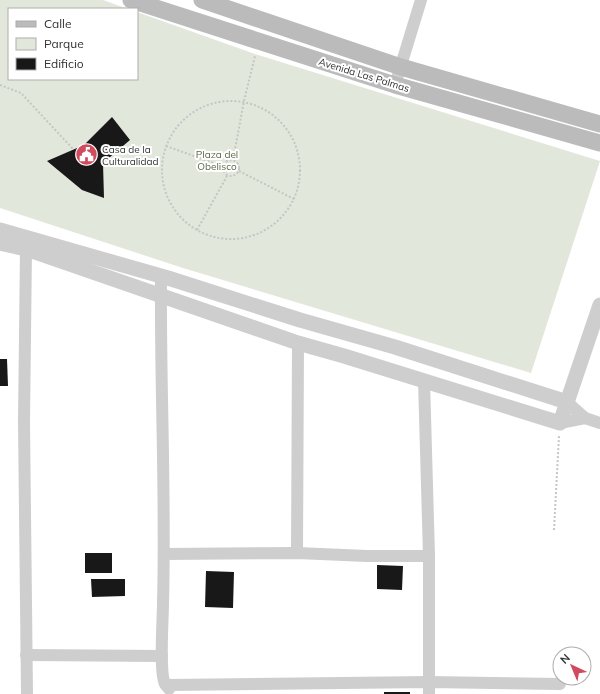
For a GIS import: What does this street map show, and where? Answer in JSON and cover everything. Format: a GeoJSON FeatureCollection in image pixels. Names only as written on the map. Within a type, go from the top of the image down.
{"type":"FeatureCollection","features":[{"type":"Feature","properties":{"kind":"main road","name":"Avenida Las Palmas"},"geometry":{"type":"LineString","coordinates":[[131,0],[160,4],[258,41],[395,85],[600,144]]}},
{"type":"Feature","properties":{"kind":"main road","name":"Avenida Las Palmas"},"geometry":{"type":"LineString","coordinates":[[202,0],[401,67],[600,124]]}},
{"type":"Feature","properties":{"kind":"street"},"geometry":{"type":"LineString","coordinates":[[395,85],[421,0]]}},
{"type":"Feature","properties":{"kind":"street"},"geometry":{"type":"LineString","coordinates":[[0,230],[161,276],[300,320],[395,347],[567,402],[584,418],[600,423]]}},
{"type":"Feature","properties":{"kind":"street"},"geometry":{"type":"LineString","coordinates":[[0,243],[26,249],[298,343],[424,380],[560,423],[584,418]]}},
{"type":"Feature","properties":{"kind":"street"},"geometry":{"type":"LineString","coordinates":[[26,249],[24,422],[27,694]]}},
{"type":"Feature","properties":{"kind":"street"},"geometry":{"type":"LineString","coordinates":[[161,276],[164,554],[162,656],[163,677],[165,684],[169,689],[168,685],[429,688],[552,684]]}},
{"type":"Feature","properties":{"kind":"street"},"geometry":{"type":"LineString","coordinates":[[560,423],[600,305]]}},
{"type":"Feature","properties":{"kind":"street"},"geometry":{"type":"LineString","coordinates":[[297,553],[298,343]]}},
{"type":"Feature","properties":{"kind":"street"},"geometry":{"type":"LineString","coordinates":[[424,380],[429,556],[429,688]]}},
{"type":"Feature","properties":{"kind":"street"},"geometry":{"type":"LineString","coordinates":[[164,554],[297,553],[367,556],[429,556]]}},
{"type":"Feature","properties":{"kind":"street"},"geometry":{"type":"LineString","coordinates":[[26,655],[162,656]]}},
{"type":"Feature","properties":{"kind":"path"},"geometry":{"type":"LineString","coordinates":[[233,160],[244,101],[258,41]]}},
{"type":"Feature","properties":{"kind":"path"},"geometry":{"type":"LineString","coordinates":[[0,85],[21,93],[73,149]]}},
{"type":"Feature","properties":{"kind":"path"},"geometry":{"type":"LineString","coordinates":[[219,101],[244,101],[266,109],[285,125],[297,145],[301,169],[297,193],[286,212],[270,228],[251,237],[229,240],[207,236],[188,225],[173,209],[164,189],[162,167],[166,146],[178,125],[197,109],[219,101]]}},
{"type":"Feature","properties":{"kind":"path"},"geometry":{"type":"LineString","coordinates":[[166,146],[222,166]]}},
{"type":"Feature","properties":{"kind":"path"},"geometry":{"type":"LineString","coordinates":[[228,160],[233,160],[238,163],[239,171],[235,176],[227,176],[223,172],[222,166],[228,160]]}},
{"type":"Feature","properties":{"kind":"path"},"geometry":{"type":"LineString","coordinates":[[239,171],[294,199]]}},
{"type":"Feature","properties":{"kind":"path"},"geometry":{"type":"LineString","coordinates":[[197,230],[227,176]]}},
{"type":"Feature","properties":{"kind":"path"},"geometry":{"type":"LineString","coordinates":[[554,530],[560,423]]}},
{"type":"Feature","properties":{"kind":"green space","name":"Plaza del Obelisco"},"geometry":{"type":"Polygon","coordinates":[[[0,0],[103,0],[125,8],[8,8],[8,80],[138,80],[138,12],[255,54],[600,161],[531,373],[183,268],[0,208],[0,0]]]}},
{"type":"Feature","properties":{"kind":"building","name":"Casa de la Culturalidad"},"geometry":{"type":"Polygon","coordinates":[[[112,117],[130,140],[103,163],[104,198],[82,190],[47,161],[84,145],[112,117]]]}},
{"type":"Feature","properties":{"kind":"building"},"geometry":{"type":"Polygon","coordinates":[[[0,359],[7,359],[8,386],[0,386],[0,359]]]}},
{"type":"Feature","properties":{"kind":"building"},"geometry":{"type":"Polygon","coordinates":[[[85,553],[112,553],[112,573],[85,573],[85,553]]]}},
{"type":"Feature","properties":{"kind":"building"},"geometry":{"type":"Polygon","coordinates":[[[377,565],[403,566],[402,590],[377,589],[377,565]]]}},
{"type":"Feature","properties":{"kind":"building"},"geometry":{"type":"Polygon","coordinates":[[[206,571],[234,572],[233,608],[205,607],[206,571]]]}},
{"type":"Feature","properties":{"kind":"building"},"geometry":{"type":"Polygon","coordinates":[[[91,579],[125,579],[125,596],[92,597],[91,579]]]}},
{"type":"Feature","properties":{"kind":"building"},"geometry":{"type":"Polygon","coordinates":[[[384,692],[410,692],[410,694],[384,694],[384,692]]]}},
{"type":"Feature","properties":{"kind":"place","name":"Casa de la Culturalidad"},"geometry":{"type":"Point","coordinates":[86,155]}}]}
